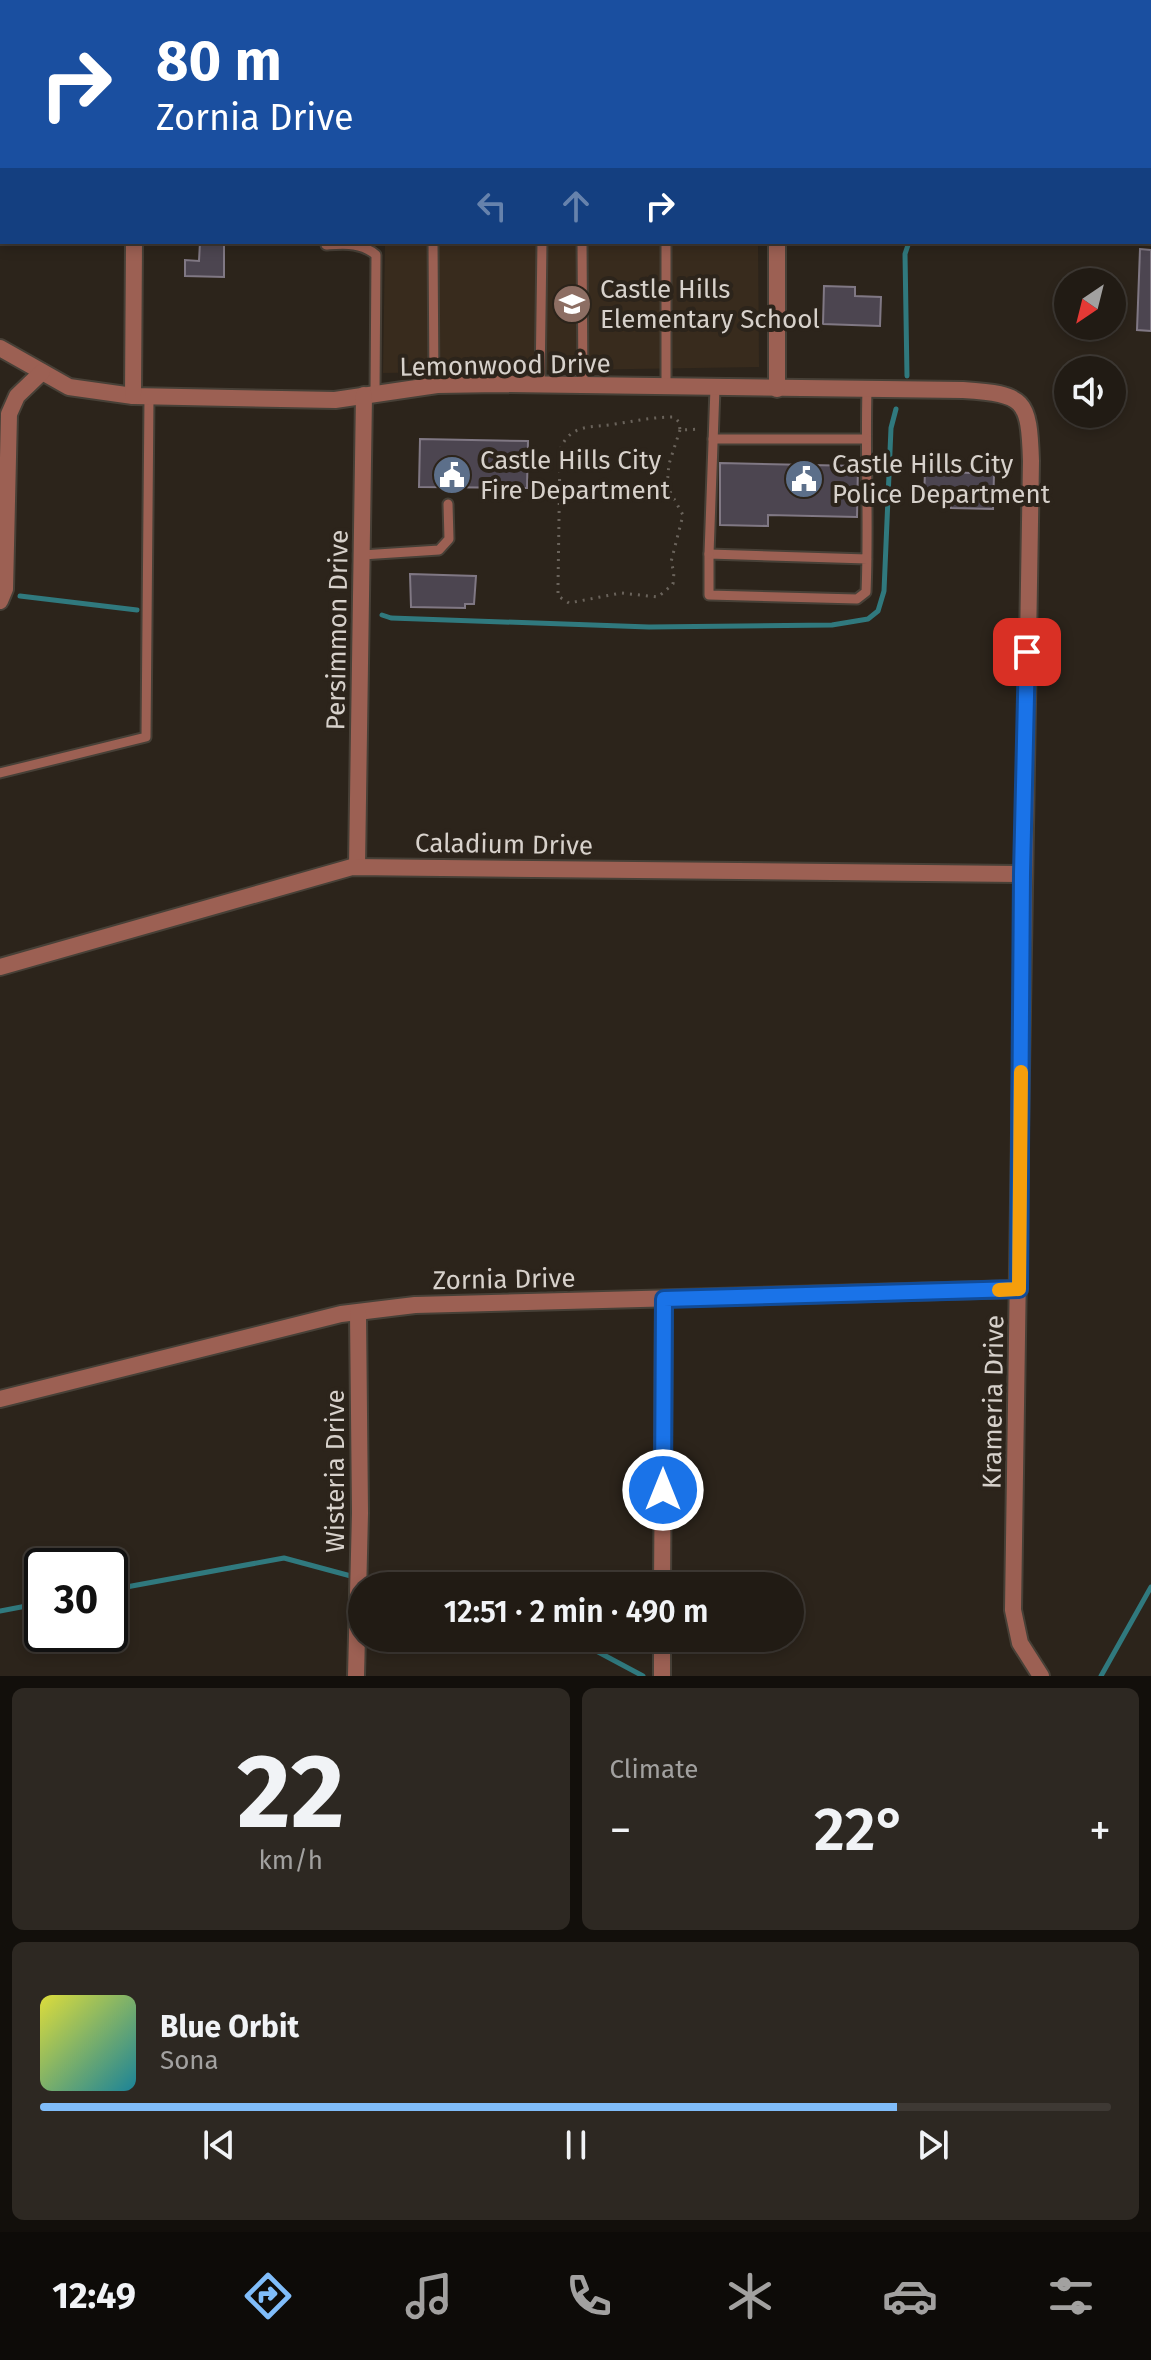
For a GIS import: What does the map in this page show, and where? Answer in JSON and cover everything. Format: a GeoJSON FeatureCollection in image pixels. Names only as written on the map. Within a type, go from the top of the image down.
{"type":"FeatureCollection","features":[{"type":"Feature","properties":{"kind":"street"},"geometry":{"type":"LineString","coordinates":[[134,244],[141,396]]}},
{"type":"Feature","properties":{"kind":"street"},"geometry":{"type":"LineString","coordinates":[[777,244],[777,389]]}},
{"type":"Feature","properties":{"kind":"street","name":"Lemonwood Drive"},"geometry":{"type":"LineString","coordinates":[[0,348],[69,387],[141,396],[335,400],[434,385],[540,385],[1000,392],[1021,404]]}},
{"type":"Feature","properties":{"kind":"street"},"geometry":{"type":"LineString","coordinates":[[0,601],[5,589],[4,480],[9,414],[17,396],[42,372]]}},
{"type":"Feature","properties":{"kind":"street","name":"Persimmon Drive"},"geometry":{"type":"LineString","coordinates":[[357,866],[362,555],[369,394]]}},
{"type":"Feature","properties":{"kind":"street","name":"Krameria Drive"},"geometry":{"type":"LineString","coordinates":[[1021,404],[1030,422],[1031,461],[1022,874],[1013,1610],[1020,1643],[1041,1676]]}},
{"type":"Feature","properties":{"kind":"street","name":"Caladium Drive"},"geometry":{"type":"LineString","coordinates":[[0,967],[357,866],[1022,874]]}},
{"type":"Feature","properties":{"kind":"street","name":"Zornia Drive"},"geometry":{"type":"LineString","coordinates":[[0,1399],[341,1314],[415,1305],[1019,1289]]}},
{"type":"Feature","properties":{"kind":"street"},"geometry":{"type":"LineString","coordinates":[[662,1572],[664,1299]]}},
{"type":"Feature","properties":{"kind":"street","name":"Wisteria Drive"},"geometry":{"type":"LineString","coordinates":[[356,1676],[358,1313]]}},
{"type":"Feature","properties":{"kind":"street"},"geometry":{"type":"LineString","coordinates":[[662,1652],[662,1676]]}},
{"type":"Feature","properties":{"kind":"lane"},"geometry":{"type":"LineString","coordinates":[[326,245],[353,244],[366,247],[376,255],[369,394]]}},
{"type":"Feature","properties":{"kind":"lane"},"geometry":{"type":"LineString","coordinates":[[433,244],[434,385]]}},
{"type":"Feature","properties":{"kind":"lane"},"geometry":{"type":"LineString","coordinates":[[540,385],[542,244]]}},
{"type":"Feature","properties":{"kind":"lane"},"geometry":{"type":"LineString","coordinates":[[582,244],[583,386]]}},
{"type":"Feature","properties":{"kind":"lane"},"geometry":{"type":"LineString","coordinates":[[666,244],[666,387]]}},
{"type":"Feature","properties":{"kind":"lane"},"geometry":{"type":"LineString","coordinates":[[715,388],[709,595],[857,599],[866,592],[867,390]]}},
{"type":"Feature","properties":{"kind":"lane"},"geometry":{"type":"LineString","coordinates":[[0,773],[146,737],[141,396]]}},
{"type":"Feature","properties":{"kind":"lane"},"geometry":{"type":"LineString","coordinates":[[713,434],[866,439]]}},
{"type":"Feature","properties":{"kind":"lane"},"geometry":{"type":"LineString","coordinates":[[362,555],[439,550],[449,539],[448,504]]}},
{"type":"Feature","properties":{"kind":"lane"},"geometry":{"type":"LineString","coordinates":[[709,554],[867,559]]}},
{"type":"Feature","properties":{"kind":"path"},"geometry":{"type":"LineString","coordinates":[[645,417],[674,417],[679,422],[680,430],[667,475],[667,486],[683,515],[671,562],[673,584],[658,597],[621,593],[569,603],[564,601],[558,596],[560,450],[563,440],[588,425],[615,424],[645,417]]}},
{"type":"Feature","properties":{"kind":"path"},"geometry":{"type":"LineString","coordinates":[[680,430],[713,434]]}},
{"type":"Feature","properties":{"kind":"shaded area","name":"Castle Hills Elementary School"},"geometry":{"type":"Polygon","coordinates":[[[385,244],[758,244],[759,367],[383,373],[385,244]]]}},
{"type":"Feature","properties":{"kind":"building"},"geometry":{"type":"Polygon","coordinates":[[[200,244],[224,244],[224,277],[185,276],[185,260],[199,261],[200,244]]]}},
{"type":"Feature","properties":{"kind":"building"},"geometry":{"type":"Polygon","coordinates":[[[1140,249],[1151,250],[1151,331],[1137,330],[1140,249]]]}},
{"type":"Feature","properties":{"kind":"building"},"geometry":{"type":"Polygon","coordinates":[[[824,286],[855,287],[855,296],[881,297],[880,326],[823,324],[824,286]]]}},
{"type":"Feature","properties":{"kind":"building"},"geometry":{"type":"Polygon","coordinates":[[[420,439],[528,441],[527,488],[419,487],[420,439]]]}},
{"type":"Feature","properties":{"kind":"building"},"geometry":{"type":"Polygon","coordinates":[[[720,463],[858,466],[857,517],[768,515],[768,526],[720,525],[720,463]]]}},
{"type":"Feature","properties":{"kind":"building"},"geometry":{"type":"Polygon","coordinates":[[[925,471],[994,474],[993,509],[951,508],[951,499],[924,498],[925,471]]]}},
{"type":"Feature","properties":{"kind":"building"},"geometry":{"type":"Polygon","coordinates":[[[410,574],[476,576],[474,604],[465,604],[465,608],[411,607],[410,574]]]}},
{"type":"Feature","properties":{"kind":"waterway"},"geometry":{"type":"LineString","coordinates":[[907,376],[905,254],[908,244]]}},
{"type":"Feature","properties":{"kind":"waterway"},"geometry":{"type":"LineString","coordinates":[[382,615],[391,618],[649,627],[832,625],[868,619],[878,611],[884,591],[891,428],[896,409]]}},
{"type":"Feature","properties":{"kind":"waterway"},"geometry":{"type":"LineString","coordinates":[[20,596],[137,610]]}},
{"type":"Feature","properties":{"kind":"waterway"},"geometry":{"type":"LineString","coordinates":[[128,1587],[284,1558],[348,1575]]}},
{"type":"Feature","properties":{"kind":"waterway"},"geometry":{"type":"LineString","coordinates":[[1101,1676],[1151,1587]]}},
{"type":"Feature","properties":{"kind":"waterway"},"geometry":{"type":"LineString","coordinates":[[0,1611],[24,1606]]}},
{"type":"Feature","properties":{"kind":"waterway"},"geometry":{"type":"LineString","coordinates":[[598,1652],[643,1676]]}},
{"type":"Feature","properties":{"kind":"slow traffic"},"geometry":{"type":"LineString","coordinates":[[999,1290],[1019,1289],[1021,1072]]}},
{"type":"Feature","properties":{"kind":"place","name":"Castle Hills Elementary School"},"geometry":{"type":"Point","coordinates":[572,304]}},
{"type":"Feature","properties":{"kind":"place","name":"Castle Hills City Fire Department"},"geometry":{"type":"Point","coordinates":[452,475]}},
{"type":"Feature","properties":{"kind":"place","name":"Castle Hills City Police Department"},"geometry":{"type":"Point","coordinates":[804,479]}},
{"type":"Feature","properties":{"kind":"route"},"geometry":{"type":"LineString","coordinates":[[663,1490],[664,1299],[1019,1289],[1027,652]]}}]}
